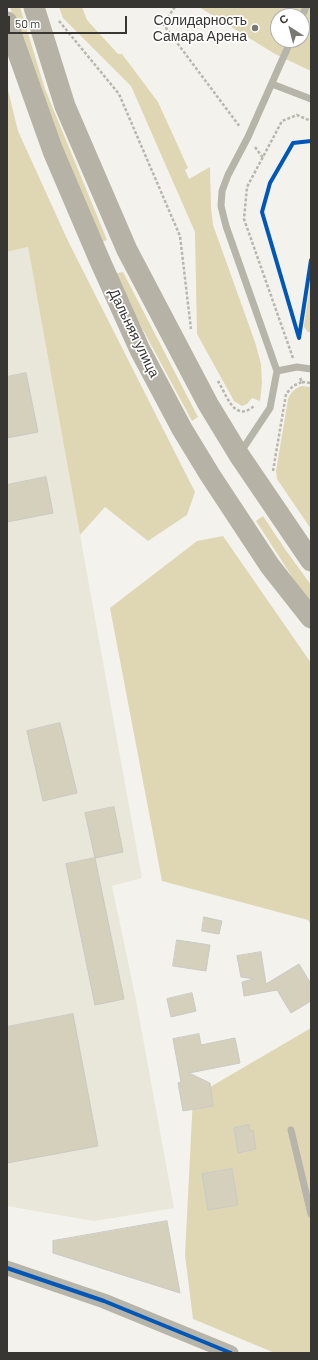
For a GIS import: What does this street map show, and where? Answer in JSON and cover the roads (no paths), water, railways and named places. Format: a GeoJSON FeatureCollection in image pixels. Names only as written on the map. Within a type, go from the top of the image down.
{"type":"FeatureCollection","features":[{"type":"Feature","properties":{"kind":"main road"},"geometry":{"type":"LineString","coordinates":[[34,7],[65,106],[127,250],[208,404],[239,455],[311,561]]}},
{"type":"Feature","properties":{"kind":"main road","name":"Дальняя улица"},"geometry":{"type":"LineString","coordinates":[[7,22],[53,151],[140,350],[182,429],[210,475],[270,566],[311,618]]}},
{"type":"Feature","properties":{"kind":"main road"},"geometry":{"type":"LineString","coordinates":[[100,261],[127,250]]}},
{"type":"Feature","properties":{"kind":"main road"},"geometry":{"type":"LineString","coordinates":[[210,475],[239,455]]}},
{"type":"Feature","properties":{"kind":"street"},"geometry":{"type":"LineString","coordinates":[[7,1268],[104,1301],[231,1353]]}},
{"type":"Feature","properties":{"kind":"lane"},"geometry":{"type":"LineString","coordinates":[[239,455],[270,408],[277,371],[226,226],[221,206],[222,191],[288,48]]}},
{"type":"Feature","properties":{"kind":"lane"},"geometry":{"type":"LineString","coordinates":[[272,84],[311,99]]}},
{"type":"Feature","properties":{"kind":"lane"},"geometry":{"type":"LineString","coordinates":[[277,371],[297,367],[311,369]]}},
{"type":"Feature","properties":{"kind":"lane"},"geometry":{"type":"LineString","coordinates":[[291,1130],[311,1214]]}},
{"type":"Feature","properties":{"kind":"place","name":"Солидарность Самара Арена"},"geometry":{"type":"Point","coordinates":[255,28]}}]}
